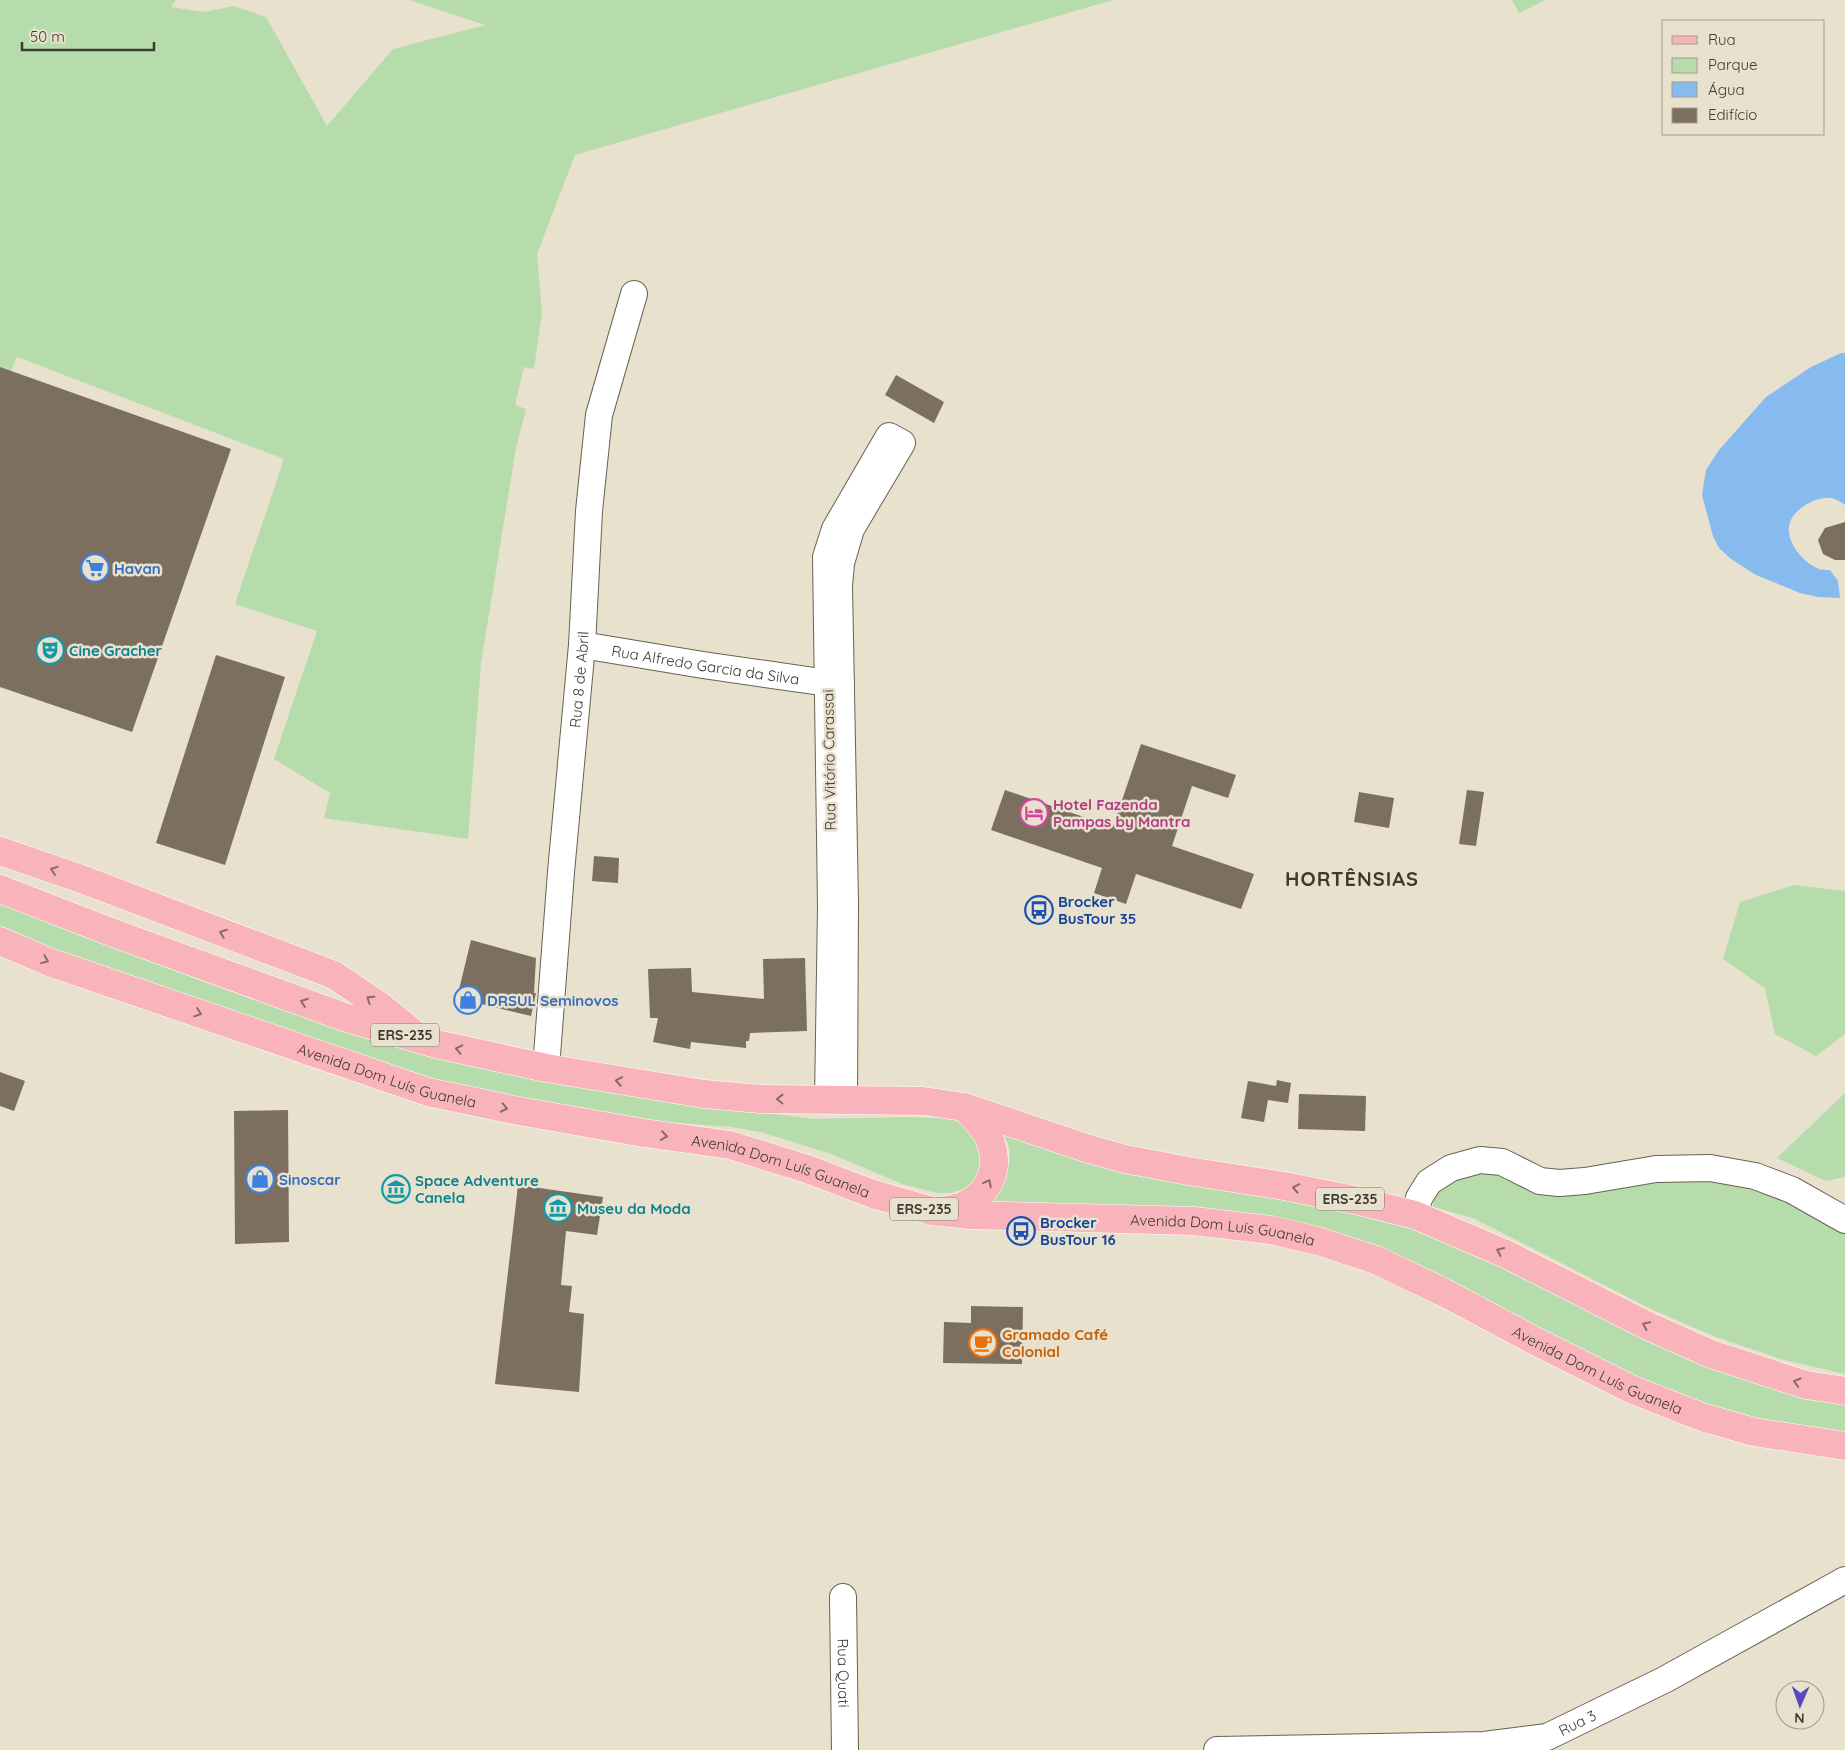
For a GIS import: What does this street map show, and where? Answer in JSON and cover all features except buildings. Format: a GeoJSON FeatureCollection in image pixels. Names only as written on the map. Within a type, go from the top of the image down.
{"type":"FeatureCollection","features":[{"type":"Feature","properties":{"kind":"main road"},"geometry":{"type":"LineString","coordinates":[[0,851],[84,880],[334,975],[380,1006],[422,1040]]}},
{"type":"Feature","properties":{"kind":"main road"},"geometry":{"type":"LineString","coordinates":[[84,880],[116,934]]}},
{"type":"Feature","properties":{"kind":"main road","name":"ERS-235"},"geometry":{"type":"LineString","coordinates":[[0,889],[116,934],[344,1017],[422,1040],[546,1068],[704,1094],[760,1099],[923,1101],[964,1107],[1089,1149],[1125,1159],[1322,1193],[1414,1215],[1508,1255],[1648,1326],[1711,1354],[1806,1384],[1845,1391]]}},
{"type":"Feature","properties":{"kind":"main road","name":"Avenida Dom Luís Guanela"},"geometry":{"type":"LineString","coordinates":[[0,941],[49,962],[428,1092],[518,1111],[644,1133],[730,1145],[775,1158],[873,1194],[932,1211],[970,1215],[1194,1221],[1271,1230],[1318,1241],[1376,1260],[1443,1292],[1633,1390],[1702,1417],[1754,1432],[1845,1446]]}},
{"type":"Feature","properties":{"kind":"main road"},"geometry":{"type":"LineString","coordinates":[[932,1211],[968,1205],[982,1194],[992,1176],[994,1155],[990,1139],[980,1124],[964,1107]]}},
{"type":"Feature","properties":{"kind":"street","name":"Rua 8 de Abril"},"geometry":{"type":"LineString","coordinates":[[546,1068],[560,872],[582,645],[589,511],[599,415],[634,294]]}},
{"type":"Feature","properties":{"kind":"street","name":"Rua Vitório Carassai"},"geometry":{"type":"LineString","coordinates":[[836,1100],[845,903],[835,683],[841,563],[851,529],[895,439]]}},
{"type":"Feature","properties":{"kind":"street","name":"Rua Alfredo Garcia da Silva"},"geometry":{"type":"LineString","coordinates":[[582,645],[703,665],[835,683]]}},
{"type":"Feature","properties":{"kind":"street"},"geometry":{"type":"LineString","coordinates":[[1414,1215],[1419,1198],[1429,1182],[1451,1168],[1480,1160],[1502,1162],[1540,1181],[1559,1183],[1585,1181],[1656,1169],[1710,1168],[1755,1176],[1792,1190],[1845,1220]]}},
{"type":"Feature","properties":{"kind":"street","name":"Rua 3"},"geometry":{"type":"LineString","coordinates":[[1217,1750],[1484,1745],[1547,1737],[1664,1680],[1845,1580]]}},
{"type":"Feature","properties":{"kind":"street","name":"Rua Quati"},"geometry":{"type":"LineString","coordinates":[[843,1597],[846,1750]]}},
{"type":"Feature","properties":{"kind":"green space"},"geometry":{"type":"Polygon","coordinates":[[[0,0],[176,0],[171,7],[204,12],[234,6],[266,17],[327,126],[393,49],[485,25],[409,0],[1113,0],[575,155],[537,254],[542,313],[534,369],[524,367],[515,405],[526,409],[516,448],[481,663],[468,839],[324,818],[330,793],[274,759],[317,631],[235,604],[284,459],[17,357],[0,397],[0,0]]]}},
{"type":"Feature","properties":{"kind":"green space"},"geometry":{"type":"Polygon","coordinates":[[[1512,0],[1545,0],[1519,13],[1512,0]]]}},
{"type":"Feature","properties":{"kind":"green space"},"geometry":{"type":"Polygon","coordinates":[[[1794,885],[1845,891],[1845,1034],[1816,1056],[1775,1034],[1765,988],[1723,959],[1740,902],[1794,885]]]}},
{"type":"Feature","properties":{"kind":"green space"},"geometry":{"type":"Polygon","coordinates":[[[0,901],[617,1090],[815,1119],[904,1117],[942,1118],[960,1121],[982,1147],[979,1172],[974,1182],[964,1189],[950,1193],[938,1193],[905,1185],[831,1154],[761,1132],[731,1127],[624,1119],[442,1082],[393,1069],[0,930],[0,901]]]}},
{"type":"Feature","properties":{"kind":"green space"},"geometry":{"type":"Polygon","coordinates":[[[1845,1093],[1845,1177],[1826,1181],[1777,1158],[1845,1093]]]}},
{"type":"Feature","properties":{"kind":"green space"},"geometry":{"type":"Polygon","coordinates":[[[999,1126],[1408,1226],[1845,1402],[1845,1435],[1744,1418],[1623,1372],[1392,1253],[987,1202],[997,1189],[1008,1168],[1008,1144],[999,1126]]]}},
{"type":"Feature","properties":{"kind":"green space"},"geometry":{"type":"Polygon","coordinates":[[[1489,1168],[1749,1180],[1845,1226],[1845,1374],[1784,1360],[1716,1337],[1651,1309],[1473,1218],[1433,1207],[1435,1189],[1450,1180],[1489,1168]]]}},
{"type":"Feature","properties":{"kind":"water"},"geometry":{"type":"Polygon","coordinates":[[[1841,353],[1845,353],[1845,505],[1831,498],[1813,501],[1797,512],[1790,522],[1789,529],[1789,535],[1799,554],[1817,568],[1830,570],[1838,581],[1840,598],[1818,597],[1800,593],[1756,575],[1731,559],[1719,548],[1713,536],[1702,495],[1706,470],[1719,450],[1766,397],[1811,367],[1841,353]]]}},
{"type":"Feature","properties":{"kind":"place","name":"Havan"},"geometry":{"type":"Point","coordinates":[95,568]}},
{"type":"Feature","properties":{"kind":"place","name":"Cine Gracher"},"geometry":{"type":"Point","coordinates":[50,650]}},
{"type":"Feature","properties":{"kind":"place","name":"Hotel Fazenda Pampas by Mantra"},"geometry":{"type":"Point","coordinates":[1034,813]}},
{"type":"Feature","properties":{"kind":"place","name":"Brocker BusTour 35"},"geometry":{"type":"Point","coordinates":[1039,910]}},
{"type":"Feature","properties":{"kind":"place","name":"DRSUL Seminovos"},"geometry":{"type":"Point","coordinates":[468,1000]}},
{"type":"Feature","properties":{"kind":"place","name":"Sinoscar"},"geometry":{"type":"Point","coordinates":[260,1179]}},
{"type":"Feature","properties":{"kind":"place","name":"Space Adventure Canela"},"geometry":{"type":"Point","coordinates":[396,1189]}},
{"type":"Feature","properties":{"kind":"place","name":"Museu da Moda"},"geometry":{"type":"Point","coordinates":[558,1208]}},
{"type":"Feature","properties":{"kind":"place","name":"Brocker BusTour 16"},"geometry":{"type":"Point","coordinates":[1021,1231]}},
{"type":"Feature","properties":{"kind":"place","name":"Gramado Café Colonial"},"geometry":{"type":"Point","coordinates":[983,1343]}},
{"type":"Feature","properties":{"kind":"district","name":"HORTÊNSIAS"},"geometry":{"type":"Point","coordinates":[1352,878]}}]}
